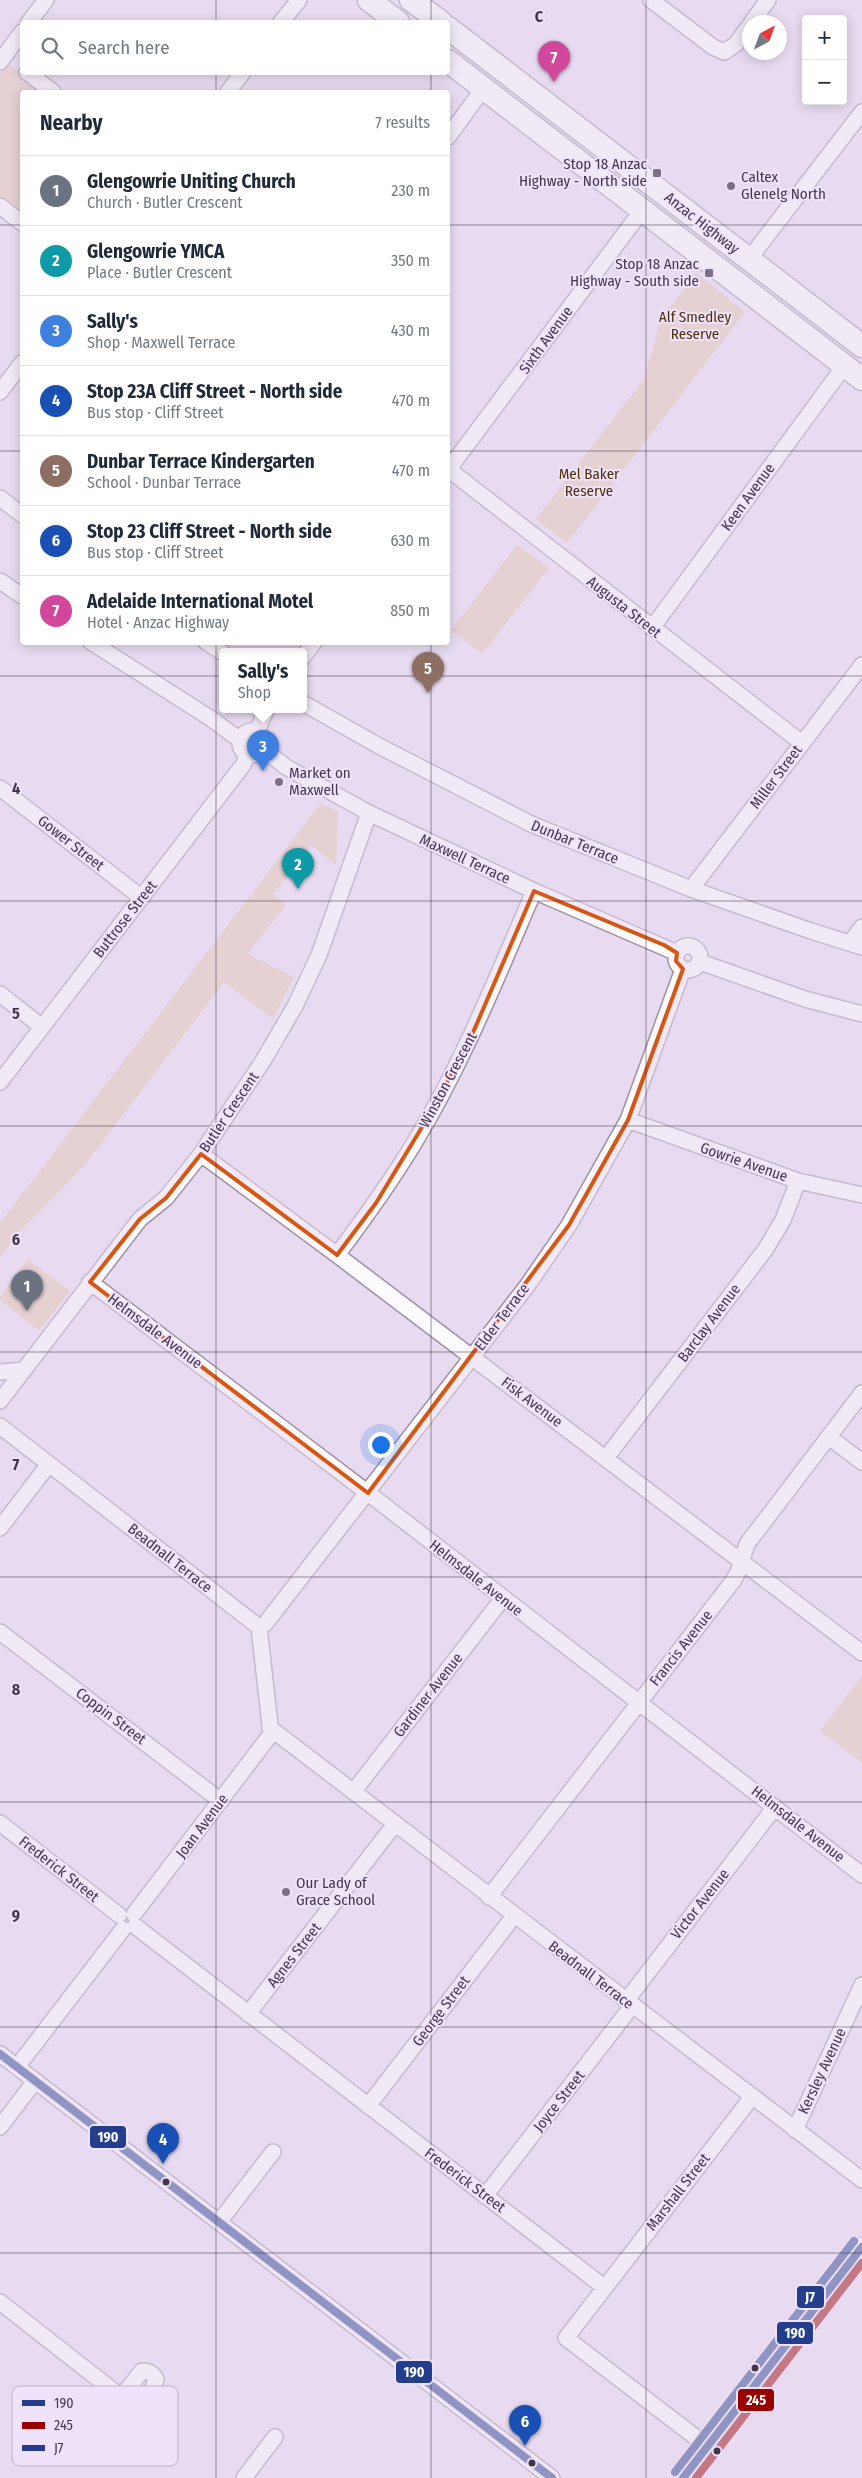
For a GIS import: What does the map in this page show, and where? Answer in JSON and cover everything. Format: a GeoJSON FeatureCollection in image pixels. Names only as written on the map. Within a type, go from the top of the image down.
{"type":"FeatureCollection","features":[{"type":"Feature","properties":{"kind":"highway"},"geometry":{"type":"LineString","coordinates":[[369,0],[411,14]]}},
{"type":"Feature","properties":{"kind":"highway","name":"Anzac Highway"},"geometry":{"type":"LineString","coordinates":[[450,30],[862,346]]}},
{"type":"Feature","properties":{"kind":"highway","name":"Anzac Highway"},"geometry":{"type":"LineString","coordinates":[[450,64],[643,209],[853,372]]}},
{"type":"Feature","properties":{"kind":"main road"},"geometry":{"type":"LineString","coordinates":[[683,2478],[862,2247]]}},
{"type":"Feature","properties":{"kind":"street"},"geometry":{"type":"LineString","coordinates":[[31,20],[46,0]]}},
{"type":"Feature","properties":{"kind":"street"},"geometry":{"type":"LineString","coordinates":[[283,20],[298,0]]}},
{"type":"Feature","properties":{"kind":"street"},"geometry":{"type":"LineString","coordinates":[[651,0],[713,47],[724,52],[736,44],[742,36]]}},
{"type":"Feature","properties":{"kind":"street"},"geometry":{"type":"LineString","coordinates":[[757,15],[768,0]]}},
{"type":"Feature","properties":{"kind":"street"},"geometry":{"type":"LineString","coordinates":[[20,35],[2,58],[20,68]]}},
{"type":"Feature","properties":{"kind":"street"},"geometry":{"type":"LineString","coordinates":[[31,75],[50,90]]}},
{"type":"Feature","properties":{"kind":"street"},"geometry":{"type":"LineString","coordinates":[[230,90],[241,75]]}},
{"type":"Feature","properties":{"kind":"street"},"geometry":{"type":"LineString","coordinates":[[450,134],[483,90]]}},
{"type":"Feature","properties":{"kind":"street"},"geometry":{"type":"LineString","coordinates":[[749,259],[862,112]]}},
{"type":"Feature","properties":{"kind":"street"},"geometry":{"type":"LineString","coordinates":[[0,206],[20,221]]}},
{"type":"Feature","properties":{"kind":"street","name":"Sixth Avenue"},"geometry":{"type":"LineString","coordinates":[[450,467],[643,209]]}},
{"type":"Feature","properties":{"kind":"street"},"geometry":{"type":"LineString","coordinates":[[0,392],[20,366]]}},
{"type":"Feature","properties":{"kind":"street","name":"Keen Avenue"},"geometry":{"type":"LineString","coordinates":[[652,628],[853,372]]}},
{"type":"Feature","properties":{"kind":"street","name":"Augusta Street"},"geometry":{"type":"LineString","coordinates":[[450,472],[802,743]]}},
{"type":"Feature","properties":{"kind":"street"},"geometry":{"type":"LineString","coordinates":[[0,498],[20,513]]}},
{"type":"Feature","properties":{"kind":"street"},"geometry":{"type":"LineString","coordinates":[[1,584],[20,595]]}},
{"type":"Feature","properties":{"kind":"street"},"geometry":{"type":"LineString","coordinates":[[97,645],[210,718],[247,734],[263,736],[263,749],[255,755],[248,754],[242,750],[247,734],[264,713]]}},
{"type":"Feature","properties":{"kind":"street","name":"Miller Street"},"geometry":{"type":"LineString","coordinates":[[691,889],[802,743],[857,683],[862,665]]}},
{"type":"Feature","properties":{"kind":"street","name":"Dunbar Terrace"},"geometry":{"type":"LineString","coordinates":[[307,705],[379,746],[530,824],[691,889],[856,945]]}},
{"type":"Feature","properties":{"kind":"street","name":"Maxwell Terrace"},"geometry":{"type":"LineString","coordinates":[[263,749],[286,767],[369,813],[534,891],[677,952]]}},
{"type":"Feature","properties":{"kind":"street","name":"Buttrose Street"},"geometry":{"type":"LineString","coordinates":[[0,1082],[244,765],[248,754]]}},
{"type":"Feature","properties":{"kind":"street","name":"Gower Street"},"geometry":{"type":"LineString","coordinates":[[0,788],[142,898]]}},
{"type":"Feature","properties":{"kind":"street","name":"Butler Crescent"},"geometry":{"type":"LineString","coordinates":[[0,1401],[140,1219],[166,1198],[201,1154],[263,1061],[295,1006],[319,955],[369,813]]}},
{"type":"Feature","properties":{"kind":"street","name":"Winston Crescent"},"geometry":{"type":"LineString","coordinates":[[337,1255],[376,1203],[436,1104],[475,1028],[534,891]]}},
{"type":"Feature","properties":{"kind":"street"},"geometry":{"type":"LineString","coordinates":[[856,945],[862,927]]}},
{"type":"Feature","properties":{"kind":"street"},"geometry":{"type":"LineString","coordinates":[[685,945],[694,947],[700,955],[700,962],[695,968],[684,969],[676,961],[677,952],[685,945]]}},
{"type":"Feature","properties":{"kind":"street"},"geometry":{"type":"LineString","coordinates":[[700,962],[805,999],[862,1014]]}},
{"type":"Feature","properties":{"kind":"street","name":"Elder Terrace"},"geometry":{"type":"LineString","coordinates":[[259,1627],[265,1624],[368,1493],[472,1357],[569,1225],[628,1120],[684,969]]}},
{"type":"Feature","properties":{"kind":"street"},"geometry":{"type":"LineString","coordinates":[[0,994],[42,1027]]}},
{"type":"Feature","properties":{"kind":"street","name":"Gowrie Avenue"},"geometry":{"type":"LineString","coordinates":[[628,1120],[798,1181],[862,1195]]}},
{"type":"Feature","properties":{"kind":"street","name":"Fisk Avenue"},"geometry":{"type":"LineString","coordinates":[[201,1154],[862,1653]]}},
{"type":"Feature","properties":{"kind":"street","name":"Barclay Avenue"},"geometry":{"type":"LineString","coordinates":[[606,1458],[765,1250],[783,1220],[798,1181]]}},
{"type":"Feature","properties":{"kind":"street","name":"Helmsdale Avenue"},"geometry":{"type":"LineString","coordinates":[[90,1282],[368,1493],[862,1874]]}},
{"type":"Feature","properties":{"kind":"street"},"geometry":{"type":"LineString","coordinates":[[0,1372],[24,1370]]}},
{"type":"Feature","properties":{"kind":"street","name":"Francis Avenue"},"geometry":{"type":"LineString","coordinates":[[489,1897],[733,1581],[742,1562],[743,1552],[747,1544],[862,1393]]}},
{"type":"Feature","properties":{"kind":"street","name":"Beadnall Terrace"},"geometry":{"type":"LineString","coordinates":[[0,1426],[259,1627]]}},
{"type":"Feature","properties":{"kind":"street"},"geometry":{"type":"LineString","coordinates":[[829,1437],[862,1462]]}},
{"type":"Feature","properties":{"kind":"street"},"geometry":{"type":"LineString","coordinates":[[0,1528],[49,1464]]}},
{"type":"Feature","properties":{"kind":"street","name":"Gardiner Avenue"},"geometry":{"type":"LineString","coordinates":[[354,1791],[503,1598]]}},
{"type":"Feature","properties":{"kind":"street"},"geometry":{"type":"LineString","coordinates":[[259,1627],[269,1733]]}},
{"type":"Feature","properties":{"kind":"street","name":"Coppin Street"},"geometry":{"type":"LineString","coordinates":[[0,1632],[221,1801]]}},
{"type":"Feature","properties":{"kind":"street","name":"Beadnall Terrace"},"geometry":{"type":"LineString","coordinates":[[269,1733],[354,1791],[489,1897],[862,2180]]}},
{"type":"Feature","properties":{"kind":"street","name":"Joan Avenue"},"geometry":{"type":"LineString","coordinates":[[16,2067],[221,1801],[269,1733]]}},
{"type":"Feature","properties":{"kind":"street","name":"Victor Avenue"},"geometry":{"type":"LineString","coordinates":[[629,2004],[775,1806]]}},
{"type":"Feature","properties":{"kind":"street","name":"Frederick Street"},"geometry":{"type":"LineString","coordinates":[[0,1823],[604,2287]]}},
{"type":"Feature","properties":{"kind":"street","name":"Agnes Street"},"geometry":{"type":"LineString","coordinates":[[248,2014],[395,1824]]}},
{"type":"Feature","properties":{"kind":"street","name":"George Street"},"geometry":{"type":"LineString","coordinates":[[368,2106],[514,1916]]}},
{"type":"Feature","properties":{"kind":"street","name":"Kersley Avenue"},"geometry":{"type":"LineString","coordinates":[[795,2130],[862,1985]]}},
{"type":"Feature","properties":{"kind":"street","name":"Joyce Street"},"geometry":{"type":"LineString","coordinates":[[485,2196],[629,2004]]}},
{"type":"Feature","properties":{"kind":"street"},"geometry":{"type":"LineString","coordinates":[[0,2054],[552,2478]]}},
{"type":"Feature","properties":{"kind":"street"},"geometry":{"type":"LineString","coordinates":[[0,2127],[35,2080]]}},
{"type":"Feature","properties":{"kind":"street","name":"Marshall Street"},"geometry":{"type":"LineString","coordinates":[[604,2287],[752,2097]]}},
{"type":"Feature","properties":{"kind":"street"},"geometry":{"type":"LineString","coordinates":[[219,2222],[273,2152]]}},
{"type":"Feature","properties":{"kind":"street"},"geometry":{"type":"LineString","coordinates":[[604,2287],[566,2338],[708,2446]]}},
{"type":"Feature","properties":{"kind":"street"},"geometry":{"type":"LineString","coordinates":[[0,2302],[107,2386]]}},
{"type":"Feature","properties":{"kind":"street"},"geometry":{"type":"LineString","coordinates":[[129,2386],[142,2371],[148,2371],[156,2379],[154,2386]]}},
{"type":"Feature","properties":{"kind":"street"},"geometry":{"type":"LineString","coordinates":[[244,2478],[275,2437]]}},
{"type":"Feature","properties":{"kind":"highlighted area"},"geometry":{"type":"Polygon","coordinates":[[[534,891],[664,945],[677,953],[676,961],[683,969],[628,1120],[569,1225],[368,1493],[90,1282],[140,1219],[166,1198],[201,1154],[337,1255],[376,1203],[436,1104],[475,1028],[534,891]]]}},
{"type":"Feature","properties":{"kind":"green space"},"geometry":{"type":"Polygon","coordinates":[[[8,63],[20,72],[20,75],[23,75],[42,90],[20,90],[20,214],[0,199],[0,73],[8,63]]]}},
{"type":"Feature","properties":{"kind":"green space"},"geometry":{"type":"Polygon","coordinates":[[[696,273],[745,312],[567,543],[536,519],[644,379],[661,319],[696,273]]]}},
{"type":"Feature","properties":{"kind":"green space"},"geometry":{"type":"Polygon","coordinates":[[[517,545],[549,568],[482,654],[451,630],[517,545]]]}},
{"type":"Feature","properties":{"kind":"green space"},"geometry":{"type":"Polygon","coordinates":[[[321,803],[338,812],[336,865],[311,845],[273,894],[286,905],[247,954],[294,977],[273,1019],[224,982],[84,1166],[24,1227],[0,1257],[0,1223],[321,803]]]}},
{"type":"Feature","properties":{"kind":"green space"},"geometry":{"type":"Polygon","coordinates":[[[28,1259],[70,1291],[39,1331],[0,1300],[0,1297],[28,1259]]]}},
{"type":"Feature","properties":{"kind":"green space"},"geometry":{"type":"Polygon","coordinates":[[[862,1676],[862,1763],[820,1731],[862,1676]]]}},
{"type":"Feature","properties":{"kind":"transit line","name":"190"},"geometry":{"type":"LineString","coordinates":[[0,2054],[552,2478]]}},
{"type":"Feature","properties":{"kind":"transit line","name":"J7"},"geometry":{"type":"LineString","coordinates":[[675,2472],[854,2241]]}},
{"type":"Feature","properties":{"kind":"transit line","name":"190"},"geometry":{"type":"LineString","coordinates":[[683,2478],[862,2247]]}},
{"type":"Feature","properties":{"kind":"transit line","name":"245"},"geometry":{"type":"LineString","coordinates":[[696,2478],[862,2263]]}},
{"type":"Feature","properties":{"kind":"place","name":"Adelaide International Motel"},"geometry":{"type":"Point","coordinates":[554,82]}},
{"type":"Feature","properties":{"kind":"place","name":"Stop 18 Anzac Highway - North side"},"geometry":{"type":"Point","coordinates":[657,173]}},
{"type":"Feature","properties":{"kind":"place","name":"Caltex Glenelg North"},"geometry":{"type":"Point","coordinates":[731,186]}},
{"type":"Feature","properties":{"kind":"place","name":"Stop 18 Anzac Highway - South side"},"geometry":{"type":"Point","coordinates":[709,273]}},
{"type":"Feature","properties":{"kind":"place","name":"Dunbar Terrace Kindergarten"},"geometry":{"type":"Point","coordinates":[428,693]}},
{"type":"Feature","properties":{"kind":"place","name":"Sally's"},"geometry":{"type":"Point","coordinates":[263,771]}},
{"type":"Feature","properties":{"kind":"place","name":"Market on Maxwell"},"geometry":{"type":"Point","coordinates":[279,782]}},
{"type":"Feature","properties":{"kind":"place","name":"Glengowrie YMCA"},"geometry":{"type":"Point","coordinates":[298,889]}},
{"type":"Feature","properties":{"kind":"place","name":"Glengowrie Uniting Church"},"geometry":{"type":"Point","coordinates":[27,1311]}},
{"type":"Feature","properties":{"kind":"place","name":"Our Lady of Grace School"},"geometry":{"type":"Point","coordinates":[286,1892]}},
{"type":"Feature","properties":{"kind":"place","name":"Stop 23A Cliff Street - North side"},"geometry":{"type":"Point","coordinates":[163,2164]}},
{"type":"Feature","properties":{"kind":"place","name":"Stop 23 Cliff Street - North side"},"geometry":{"type":"Point","coordinates":[525,2446]}},
{"type":"Feature","properties":{"kind":"park label","name":"Alf Smedley Reserve"},"geometry":{"type":"Point","coordinates":[695,326]}},
{"type":"Feature","properties":{"kind":"park label","name":"Mel Baker Reserve"},"geometry":{"type":"Point","coordinates":[589,482]}}]}
